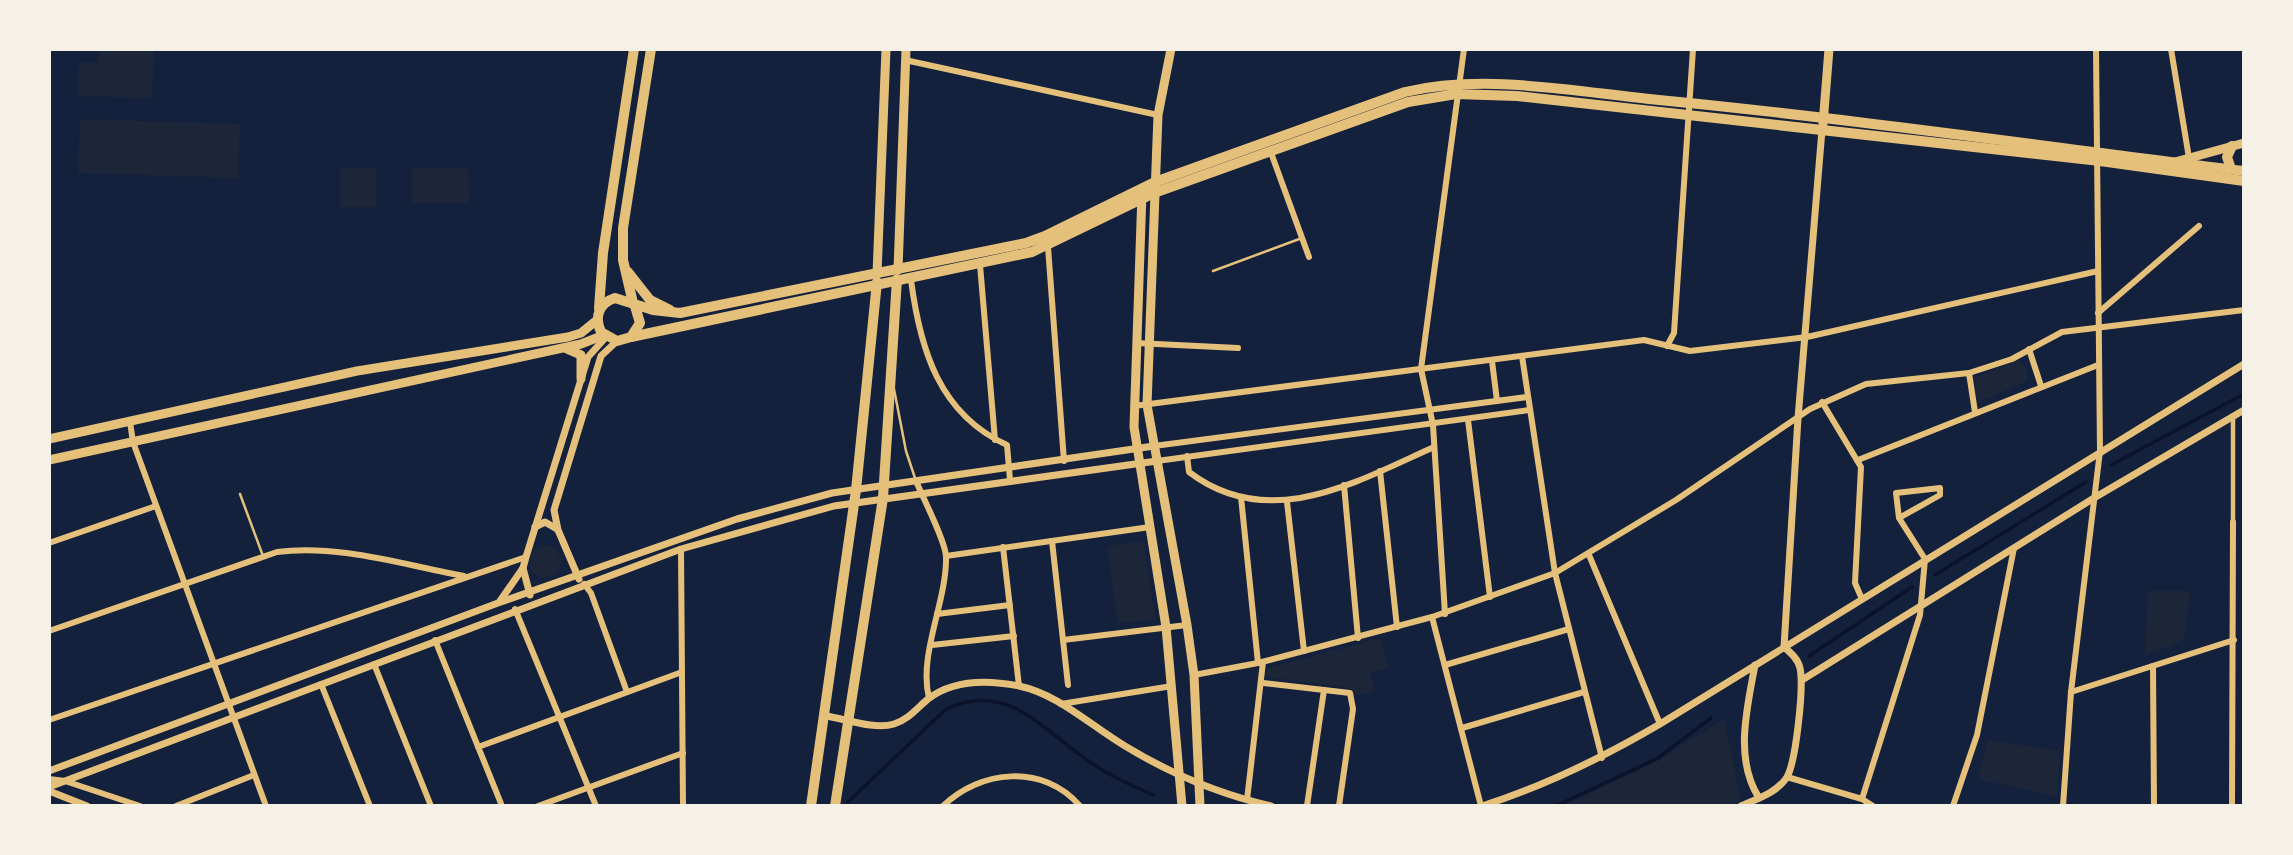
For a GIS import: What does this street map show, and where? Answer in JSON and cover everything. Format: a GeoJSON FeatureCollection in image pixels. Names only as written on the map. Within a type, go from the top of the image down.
{"type":"FeatureCollection","features":[{"type":"Feature","properties":{"kind":"main road"},"geometry":{"type":"LineString","coordinates":[[609,338],[598,315],[603,253],[634,49]]}},
{"type":"Feature","properties":{"kind":"main road"},"geometry":{"type":"LineString","coordinates":[[631,337],[640,323],[623,260],[623,228],[651,49]]}},
{"type":"Feature","properties":{"kind":"main road"},"geometry":{"type":"LineString","coordinates":[[811,806],[826,716],[856,489],[877,274],[886,49]]}},
{"type":"Feature","properties":{"kind":"main road"},"geometry":{"type":"LineString","coordinates":[[835,806],[851,720],[883,498],[889,364],[898,270],[906,49]]}},
{"type":"Feature","properties":{"kind":"main road"},"geometry":{"type":"LineString","coordinates":[[1171,49],[1158,115],[1147,405],[1194,675],[1200,806]]}},
{"type":"Feature","properties":{"kind":"main road"},"geometry":{"type":"LineString","coordinates":[[1822,130],[1829,49]]}},
{"type":"Feature","properties":{"kind":"main road"},"geometry":{"type":"LineString","coordinates":[[49,460],[555,349],[609,338],[631,337],[897,283],[1048,247],[1141,200],[1154,187],[1405,92],[1521,86],[1823,116],[2099,156],[2156,169],[2244,181]]}},
{"type":"Feature","properties":{"kind":"main road"},"geometry":{"type":"LineString","coordinates":[[49,439],[357,371],[568,337],[581,333],[598,315],[604,304],[615,298],[634,305],[680,313],[1026,243],[1142,188],[1154,187],[1408,102],[1457,89],[1822,130],[2244,171]]}},
{"type":"Feature","properties":{"kind":"main road"},"geometry":{"type":"LineString","coordinates":[[2156,169],[2244,143]]}},
{"type":"Feature","properties":{"kind":"main road"},"geometry":{"type":"LineString","coordinates":[[2231,169],[2227,157],[2232,146]]}},
{"type":"Feature","properties":{"kind":"main road"},"geometry":{"type":"LineString","coordinates":[[1142,188],[1134,406],[1139,463],[1166,627],[1182,806]]}},
{"type":"Feature","properties":{"kind":"main road"},"geometry":{"type":"LineString","coordinates":[[623,260],[634,282],[650,300],[680,313]]}},
{"type":"Feature","properties":{"kind":"main road"},"geometry":{"type":"LineString","coordinates":[[555,349],[576,350],[581,355],[581,379]]}},
{"type":"Feature","properties":{"kind":"street"},"geometry":{"type":"LineString","coordinates":[[1445,614],[1433,425],[1421,369],[1464,49]]}},
{"type":"Feature","properties":{"kind":"street"},"geometry":{"type":"LineString","coordinates":[[1667,346],[1674,333],[1693,49]]}},
{"type":"Feature","properties":{"kind":"street"},"geometry":{"type":"LineString","coordinates":[[2063,806],[2071,692],[2101,451],[2096,49]]}},
{"type":"Feature","properties":{"kind":"street"},"geometry":{"type":"LineString","coordinates":[[2171,49],[2189,158]]}},
{"type":"Feature","properties":{"kind":"street"},"geometry":{"type":"LineString","coordinates":[[905,60],[1158,115]]}},
{"type":"Feature","properties":{"kind":"street"},"geometry":{"type":"LineString","coordinates":[[1741,806],[1761,802],[1787,777],[1795,739],[1801,680],[1798,661],[1784,647],[1798,418],[1807,337],[1822,130]]}},
{"type":"Feature","properties":{"kind":"street"},"geometry":{"type":"LineString","coordinates":[[1270,149],[1309,257]]}},
{"type":"Feature","properties":{"kind":"street"},"geometry":{"type":"LineString","coordinates":[[2098,313],[2199,226]]}},
{"type":"Feature","properties":{"kind":"street"},"geometry":{"type":"LineString","coordinates":[[1048,247],[1065,461]]}},
{"type":"Feature","properties":{"kind":"street"},"geometry":{"type":"LineString","coordinates":[[980,265],[995,440]]}},
{"type":"Feature","properties":{"kind":"street"},"geometry":{"type":"LineString","coordinates":[[1134,406],[1644,340],[1690,351],[1807,337],[2098,271]]}},
{"type":"Feature","properties":{"kind":"street"},"geometry":{"type":"LineString","coordinates":[[911,280],[922,343],[936,379],[956,410],[995,440],[1007,445],[1010,480]]}},
{"type":"Feature","properties":{"kind":"street"},"geometry":{"type":"LineString","coordinates":[[1194,675],[1261,662],[1445,614],[1556,573],[1589,555],[1822,402],[1866,384],[1969,373],[2004,363],[2062,332],[2244,310]]}},
{"type":"Feature","properties":{"kind":"street"},"geometry":{"type":"LineString","coordinates":[[498,603],[523,568],[589,354],[609,338]]}},
{"type":"Feature","properties":{"kind":"street"},"geometry":{"type":"LineString","coordinates":[[609,338],[601,356],[554,510],[558,530],[575,576],[591,593],[627,692]]}},
{"type":"Feature","properties":{"kind":"street"},"geometry":{"type":"LineString","coordinates":[[1136,342],[1238,348]]}},
{"type":"Feature","properties":{"kind":"street"},"geometry":{"type":"LineString","coordinates":[[2029,349],[2041,386]]}},
{"type":"Feature","properties":{"kind":"street"},"geometry":{"type":"LineString","coordinates":[[1522,356],[1556,573],[1602,758]]}},
{"type":"Feature","properties":{"kind":"street"},"geometry":{"type":"LineString","coordinates":[[1492,361],[1497,401]]}},
{"type":"Feature","properties":{"kind":"street"},"geometry":{"type":"LineString","coordinates":[[1432,617],[1481,806],[1552,781],[1602,758],[2244,364]]}},
{"type":"Feature","properties":{"kind":"street"},"geometry":{"type":"LineString","coordinates":[[1858,460],[2098,365]]}},
{"type":"Feature","properties":{"kind":"street"},"geometry":{"type":"LineString","coordinates":[[1969,373],[1975,412]]}},
{"type":"Feature","properties":{"kind":"street"},"geometry":{"type":"LineString","coordinates":[[49,771],[498,603],[737,519],[856,489],[1065,461],[1154,446],[1527,397]]}},
{"type":"Feature","properties":{"kind":"street"},"geometry":{"type":"LineString","coordinates":[[1822,402],[1861,467],[1855,583],[1862,599]]}},
{"type":"Feature","properties":{"kind":"street"},"geometry":{"type":"LineString","coordinates":[[49,789],[515,609],[681,549],[854,503],[1529,410]]}},
{"type":"Feature","properties":{"kind":"street"},"geometry":{"type":"LineString","coordinates":[[1801,680],[2094,498],[2244,410]]}},
{"type":"Feature","properties":{"kind":"street"},"geometry":{"type":"LineString","coordinates":[[2232,806],[2234,416]]}},
{"type":"Feature","properties":{"kind":"street"},"geometry":{"type":"LineString","coordinates":[[1468,420],[1490,597]]}},
{"type":"Feature","properties":{"kind":"street"},"geometry":{"type":"LineString","coordinates":[[130,422],[133,442],[226,704],[266,806]]}},
{"type":"Feature","properties":{"kind":"street"},"geometry":{"type":"LineString","coordinates":[[1187,456],[1189,472],[1198,479],[1241,497],[1287,502],[1343,485],[1434,447]]}},
{"type":"Feature","properties":{"kind":"street"},"geometry":{"type":"LineString","coordinates":[[1380,471],[1397,627]]}},
{"type":"Feature","properties":{"kind":"street"},"geometry":{"type":"LineString","coordinates":[[916,481],[946,556],[932,645],[927,689],[929,698]]}},
{"type":"Feature","properties":{"kind":"street"},"geometry":{"type":"LineString","coordinates":[[1343,485],[1358,638]]}},
{"type":"Feature","properties":{"kind":"street"},"geometry":{"type":"LineString","coordinates":[[1862,799],[1915,631],[1925,559],[1899,519],[1896,494],[1940,488],[1940,495],[1899,519]]}},
{"type":"Feature","properties":{"kind":"street"},"geometry":{"type":"LineString","coordinates":[[1241,497],[1263,683],[1247,800]]}},
{"type":"Feature","properties":{"kind":"street"},"geometry":{"type":"LineString","coordinates":[[1287,502],[1304,651]]}},
{"type":"Feature","properties":{"kind":"street"},"geometry":{"type":"LineString","coordinates":[[49,542],[156,506]]}},
{"type":"Feature","properties":{"kind":"street"},"geometry":{"type":"LineString","coordinates":[[535,527],[545,522],[558,530]]}},
{"type":"Feature","properties":{"kind":"street"},"geometry":{"type":"LineString","coordinates":[[946,556],[1150,527]]}},
{"type":"Feature","properties":{"kind":"street"},"geometry":{"type":"LineString","coordinates":[[1052,541],[1068,685]]}},
{"type":"Feature","properties":{"kind":"street"},"geometry":{"type":"LineString","coordinates":[[1003,547],[1019,686]]}},
{"type":"Feature","properties":{"kind":"street"},"geometry":{"type":"LineString","coordinates":[[1953,806],[1977,735],[2014,548]]}},
{"type":"Feature","properties":{"kind":"street"},"geometry":{"type":"LineString","coordinates":[[49,631],[263,556],[298,549],[326,551],[466,577]]}},
{"type":"Feature","properties":{"kind":"street"},"geometry":{"type":"LineString","coordinates":[[681,549],[683,806]]}},
{"type":"Feature","properties":{"kind":"street"},"geometry":{"type":"LineString","coordinates":[[1589,555],[1660,724]]}},
{"type":"Feature","properties":{"kind":"street"},"geometry":{"type":"LineString","coordinates":[[49,720],[526,557]]}},
{"type":"Feature","properties":{"kind":"street"},"geometry":{"type":"LineString","coordinates":[[523,568],[533,603]]}},
{"type":"Feature","properties":{"kind":"street"},"geometry":{"type":"LineString","coordinates":[[937,614],[1010,606]]}},
{"type":"Feature","properties":{"kind":"street"},"geometry":{"type":"LineString","coordinates":[[515,609],[596,806]]}},
{"type":"Feature","properties":{"kind":"street"},"geometry":{"type":"LineString","coordinates":[[1063,640],[1187,625]]}},
{"type":"Feature","properties":{"kind":"street"},"geometry":{"type":"LineString","coordinates":[[1445,665],[1569,629]]}},
{"type":"Feature","properties":{"kind":"street"},"geometry":{"type":"LineString","coordinates":[[932,645],[1014,636]]}},
{"type":"Feature","properties":{"kind":"street"},"geometry":{"type":"LineString","coordinates":[[435,640],[502,806]]}},
{"type":"Feature","properties":{"kind":"street"},"geometry":{"type":"LineString","coordinates":[[2071,692],[2234,640]]}},
{"type":"Feature","properties":{"kind":"street"},"geometry":{"type":"LineString","coordinates":[[374,664],[431,806]]}},
{"type":"Feature","properties":{"kind":"street"},"geometry":{"type":"LineString","coordinates":[[1755,664],[1744,753],[1750,783],[1761,802]]}},
{"type":"Feature","properties":{"kind":"street"},"geometry":{"type":"LineString","coordinates":[[2153,666],[2154,806]]}},
{"type":"Feature","properties":{"kind":"street"},"geometry":{"type":"LineString","coordinates":[[478,747],[682,672]]}},
{"type":"Feature","properties":{"kind":"street"},"geometry":{"type":"LineString","coordinates":[[826,716],[894,724],[929,698],[971,683],[985,681],[1019,686],[1046,695],[1122,744],[1180,776],[1272,806]]}},
{"type":"Feature","properties":{"kind":"street"},"geometry":{"type":"LineString","coordinates":[[1263,683],[1350,693],[1353,709],[1339,806]]}},
{"type":"Feature","properties":{"kind":"street"},"geometry":{"type":"LineString","coordinates":[[321,684],[370,806]]}},
{"type":"Feature","properties":{"kind":"street"},"geometry":{"type":"LineString","coordinates":[[1060,704],[1172,686]]}},
{"type":"Feature","properties":{"kind":"street"},"geometry":{"type":"LineString","coordinates":[[1307,806],[1324,690]]}},
{"type":"Feature","properties":{"kind":"street"},"geometry":{"type":"LineString","coordinates":[[1462,728],[1584,692]]}},
{"type":"Feature","properties":{"kind":"street"},"geometry":{"type":"LineString","coordinates":[[538,806],[683,753]]}},
{"type":"Feature","properties":{"kind":"street"},"geometry":{"type":"LineString","coordinates":[[176,806],[254,775]]}},
{"type":"Feature","properties":{"kind":"street"},"geometry":{"type":"LineString","coordinates":[[943,806],[971,785],[991,778],[1014,775],[1036,779],[1058,788],[1080,806]]}},
{"type":"Feature","properties":{"kind":"street"},"geometry":{"type":"LineString","coordinates":[[1787,777],[1862,799],[1873,806]]}},
{"type":"Feature","properties":{"kind":"street"},"geometry":{"type":"LineString","coordinates":[[49,779],[65,781],[141,806]]}},
{"type":"Feature","properties":{"kind":"street"},"geometry":{"type":"LineString","coordinates":[[49,789],[86,806]]}},
{"type":"Feature","properties":{"kind":"lane"},"geometry":{"type":"LineString","coordinates":[[1213,271],[1302,238]]}},
{"type":"Feature","properties":{"kind":"lane"},"geometry":{"type":"LineString","coordinates":[[889,364],[906,451],[916,481]]}},
{"type":"Feature","properties":{"kind":"lane"},"geometry":{"type":"LineString","coordinates":[[240,494],[263,556]]}},
{"type":"Feature","properties":{"kind":"shaded area"},"geometry":{"type":"Polygon","coordinates":[[[99,49],[154,49],[152,98],[78,96],[79,63],[98,63],[99,49]]]}},
{"type":"Feature","properties":{"kind":"shaded area"},"geometry":{"type":"Polygon","coordinates":[[[80,119],[240,124],[238,178],[78,173],[80,119]]]}},
{"type":"Feature","properties":{"kind":"shaded area"},"geometry":{"type":"Polygon","coordinates":[[[340,168],[376,168],[376,207],[340,207],[340,168]]]}},
{"type":"Feature","properties":{"kind":"shaded area"},"geometry":{"type":"Polygon","coordinates":[[[412,168],[468,168],[469,203],[412,203],[412,168]]]}},
{"type":"Feature","properties":{"kind":"shaded area"},"geometry":{"type":"Polygon","coordinates":[[[2017,361],[2027,370],[2025,382],[1979,402],[1975,400],[1974,378],[2017,361]]]}},
{"type":"Feature","properties":{"kind":"shaded area"},"geometry":{"type":"Polygon","coordinates":[[[1144,541],[1155,620],[1118,623],[1107,546],[1144,541]]]}},
{"type":"Feature","properties":{"kind":"shaded area"},"geometry":{"type":"Polygon","coordinates":[[[545,546],[556,551],[561,562],[556,573],[545,578],[534,573],[529,562],[534,551],[545,546]]]}},
{"type":"Feature","properties":{"kind":"shaded area"},"geometry":{"type":"Polygon","coordinates":[[[2148,591],[2190,591],[2184,640],[2145,656],[2148,591]]]}},
{"type":"Feature","properties":{"kind":"shaded area"},"geometry":{"type":"Polygon","coordinates":[[[1380,638],[1389,668],[1370,674],[1375,691],[1353,696],[1349,688],[1266,677],[1267,668],[1380,638]]]}},
{"type":"Feature","properties":{"kind":"shaded area"},"geometry":{"type":"Polygon","coordinates":[[[1724,719],[1741,801],[1724,806],[1563,806],[1654,763],[1724,719]]]}},
{"type":"Feature","properties":{"kind":"shaded area"},"geometry":{"type":"Polygon","coordinates":[[[1988,740],[2060,751],[2057,797],[1978,779],[1988,740]]]}},
{"type":"Feature","properties":{"kind":"waterway"},"geometry":{"type":"LineString","coordinates":[[2111,465],[2244,394]]}},
{"type":"Feature","properties":{"kind":"waterway"},"geometry":{"type":"LineString","coordinates":[[1935,575],[2086,482]]}},
{"type":"Feature","properties":{"kind":"waterway"},"geometry":{"type":"LineString","coordinates":[[1809,656],[1912,587]]}},
{"type":"Feature","properties":{"kind":"waterway"},"geometry":{"type":"LineString","coordinates":[[848,802],[946,709],[968,702],[988,701],[1007,705],[1024,713],[1097,767],[1153,795]]}},
{"type":"Feature","properties":{"kind":"waterway"},"geometry":{"type":"LineString","coordinates":[[1556,806],[1658,758],[1711,718]]}}]}
